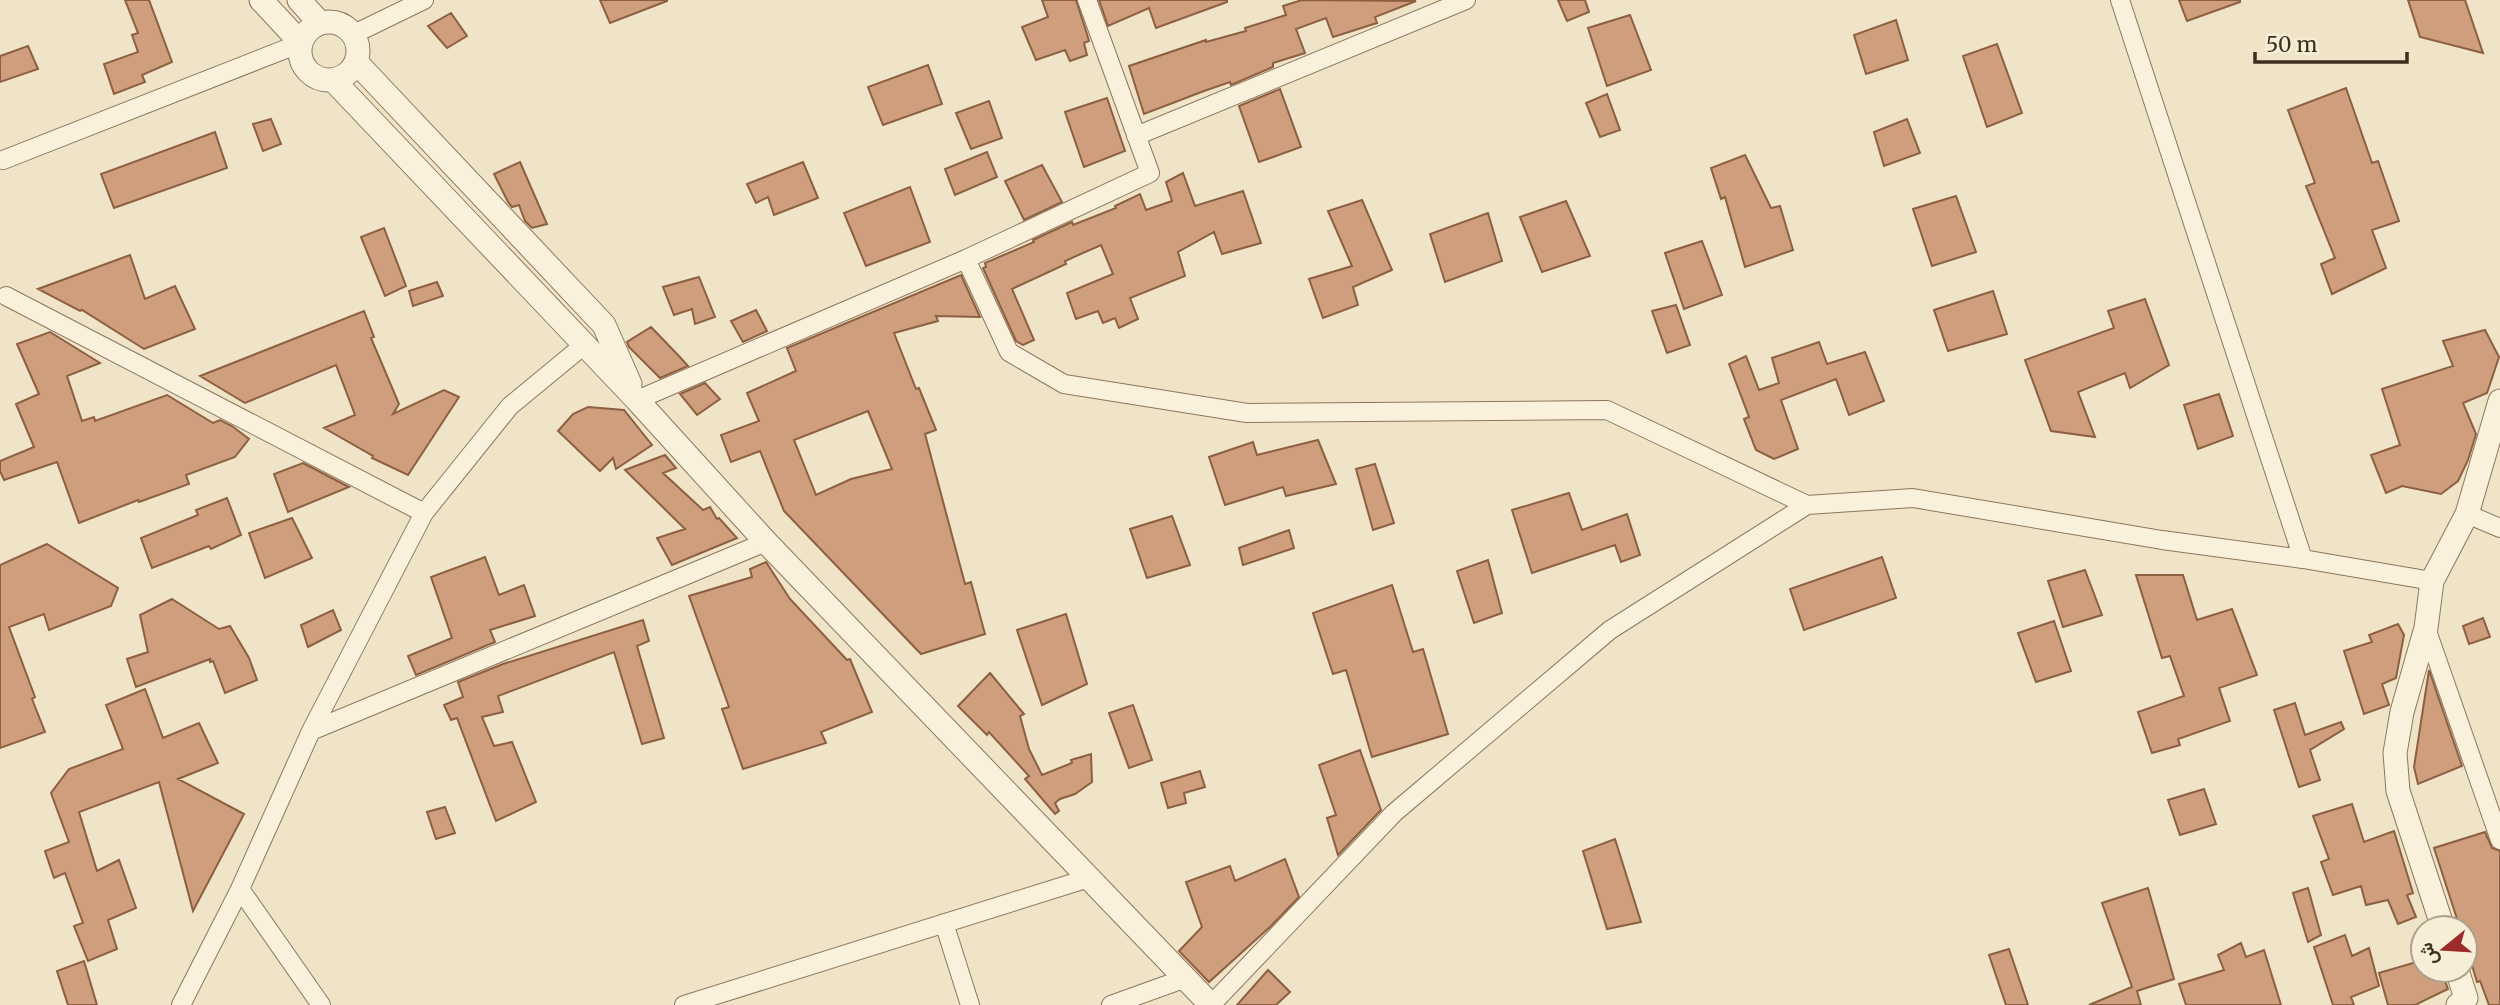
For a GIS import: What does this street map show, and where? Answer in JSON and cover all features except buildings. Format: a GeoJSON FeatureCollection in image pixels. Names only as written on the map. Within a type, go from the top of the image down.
{"type":"FeatureCollection","features":[{"type":"Feature","properties":{"kind":"street"},"geometry":{"type":"LineString","coordinates":[[261,0],[301,43]]}},
{"type":"Feature","properties":{"kind":"street"},"geometry":{"type":"LineString","coordinates":[[299,0],[320,23]]}},
{"type":"Feature","properties":{"kind":"street"},"geometry":{"type":"LineString","coordinates":[[354,34],[424,0]]}},
{"type":"Feature","properties":{"kind":"street"},"geometry":{"type":"LineString","coordinates":[[637,400],[967,259],[1150,173],[1087,0]]}},
{"type":"Feature","properties":{"kind":"street"},"geometry":{"type":"LineString","coordinates":[[1136,136],[1466,0]]}},
{"type":"Feature","properties":{"kind":"street"},"geometry":{"type":"LineString","coordinates":[[2120,0],[2303,559]]}},
{"type":"Feature","properties":{"kind":"street"},"geometry":{"type":"LineString","coordinates":[[320,23],[338,23],[346,27],[354,34],[358,43],[356,62],[343,77],[333,80],[314,76],[306,69],[299,52],[301,43],[304,34],[320,23]]}},
{"type":"Feature","properties":{"kind":"street"},"geometry":{"type":"LineString","coordinates":[[3,160],[301,43]]}},
{"type":"Feature","properties":{"kind":"street"},"geometry":{"type":"LineString","coordinates":[[356,62],[604,325],[637,400]]}},
{"type":"Feature","properties":{"kind":"street"},"geometry":{"type":"LineString","coordinates":[[333,80],[637,400],[766,542],[1211,1005],[1394,813],[1610,630],[1807,505],[1913,498],[2162,540],[2303,559],[2432,581]]}},
{"type":"Feature","properties":{"kind":"street"},"geometry":{"type":"LineString","coordinates":[[967,259],[1009,352],[1064,384],[1247,413],[1607,410],[1807,505]]}},
{"type":"Feature","properties":{"kind":"street"},"geometry":{"type":"LineString","coordinates":[[6,296],[424,513]]}},
{"type":"Feature","properties":{"kind":"street"},"geometry":{"type":"LineString","coordinates":[[181,1005],[240,889],[312,731],[424,513],[510,406],[584,345]]}},
{"type":"Feature","properties":{"kind":"street"},"geometry":{"type":"LineString","coordinates":[[2438,914],[2398,792],[2395,753],[2402,712],[2426,628],[2432,581],[2467,514],[2500,401]]}},
{"type":"Feature","properties":{"kind":"street"},"geometry":{"type":"LineString","coordinates":[[2467,514],[2500,528]]}},
{"type":"Feature","properties":{"kind":"street"},"geometry":{"type":"LineString","coordinates":[[312,731],[766,542]]}},
{"type":"Feature","properties":{"kind":"street"},"geometry":{"type":"LineString","coordinates":[[2426,628],[2500,840]]}},
{"type":"Feature","properties":{"kind":"street"},"geometry":{"type":"LineString","coordinates":[[684,1005],[1089,877]]}},
{"type":"Feature","properties":{"kind":"street"},"geometry":{"type":"LineString","coordinates":[[240,889],[321,1005]]}},
{"type":"Feature","properties":{"kind":"street"},"geometry":{"type":"LineString","coordinates":[[944,923],[970,1005]]}},
{"type":"Feature","properties":{"kind":"street"},"geometry":{"type":"LineString","coordinates":[[1111,1005],[1186,978]]}},
{"type":"Feature","properties":{"kind":"street"},"geometry":{"type":"LineString","coordinates":[[2460,984],[2464,1003]]}}]}
